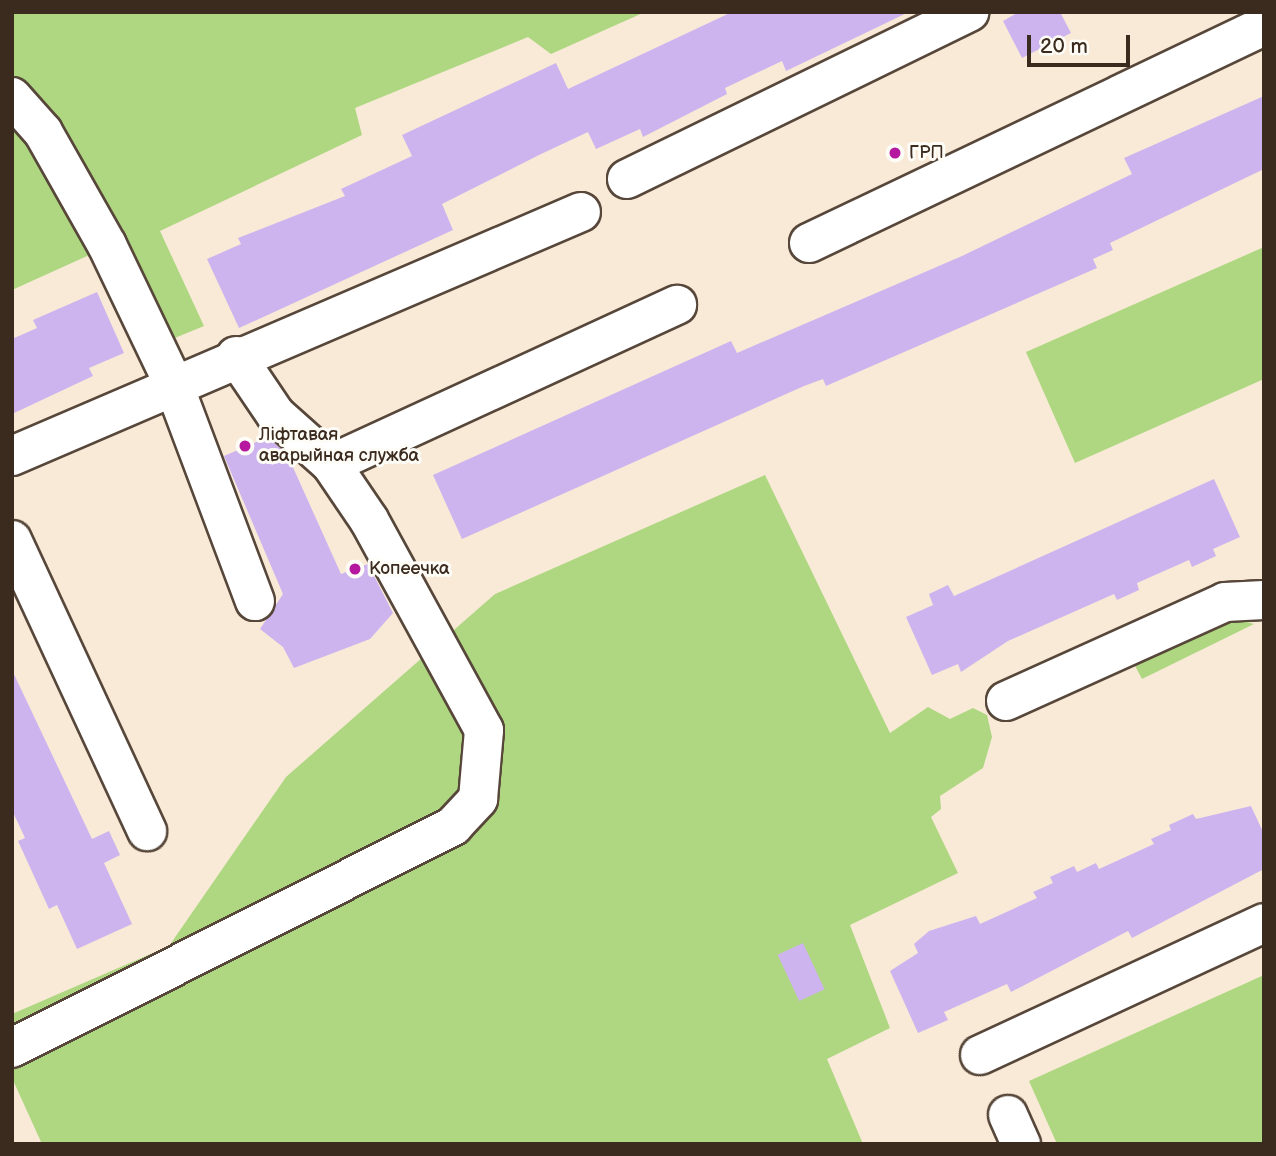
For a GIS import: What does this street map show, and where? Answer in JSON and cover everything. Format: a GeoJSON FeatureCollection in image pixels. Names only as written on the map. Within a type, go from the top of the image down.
{"type":"FeatureCollection","features":[{"type":"Feature","properties":{"kind":"lane"},"geometry":{"type":"LineString","coordinates":[[627,179],[970,12]]}},
{"type":"Feature","properties":{"kind":"lane"},"geometry":{"type":"LineString","coordinates":[[809,243],[1264,26]]}},
{"type":"Feature","properties":{"kind":"lane"},"geometry":{"type":"LineString","coordinates":[[12,97],[43,132],[101,233],[173,383],[255,601]]}},
{"type":"Feature","properties":{"kind":"lane"},"geometry":{"type":"LineString","coordinates":[[12,456],[173,383],[581,212]]}},
{"type":"Feature","properties":{"kind":"lane"},"geometry":{"type":"LineString","coordinates":[[331,464],[677,305]]}},
{"type":"Feature","properties":{"kind":"lane"},"geometry":{"type":"LineString","coordinates":[[12,1048],[453,826],[478,799],[484,730],[369,520],[331,464],[276,415],[236,356]]}},
{"type":"Feature","properties":{"kind":"lane"},"geometry":{"type":"LineString","coordinates":[[12,540],[147,831]]}},
{"type":"Feature","properties":{"kind":"lane"},"geometry":{"type":"LineString","coordinates":[[1006,701],[1225,602],[1264,600]]}},
{"type":"Feature","properties":{"kind":"lane"},"geometry":{"type":"LineString","coordinates":[[980,1055],[1264,923]]}},
{"type":"Feature","properties":{"kind":"green space"},"geometry":{"type":"Polygon","coordinates":[[[12,12],[645,12],[551,54],[528,37],[355,108],[362,135],[160,231],[204,326],[165,342],[54,121],[12,74],[12,12]]]}},
{"type":"Feature","properties":{"kind":"green space"},"geometry":{"type":"Polygon","coordinates":[[[12,118],[96,252],[12,290],[12,118]]]}},
{"type":"Feature","properties":{"kind":"green space"},"geometry":{"type":"Polygon","coordinates":[[[1264,247],[1264,379],[1075,463],[1026,352],[1264,247]]]}},
{"type":"Feature","properties":{"kind":"green space"},"geometry":{"type":"Polygon","coordinates":[[[765,475],[890,733],[928,707],[950,719],[973,708],[987,715],[992,737],[983,768],[940,796],[941,809],[931,817],[958,873],[850,925],[890,1028],[827,1059],[863,1144],[42,1144],[12,1078],[12,1014],[169,946],[286,777],[495,594],[765,475]]]}},
{"type":"Feature","properties":{"kind":"green space"},"geometry":{"type":"Polygon","coordinates":[[[1230,617],[1254,624],[1142,679],[1133,662],[1230,617]]]}},
{"type":"Feature","properties":{"kind":"green space"},"geometry":{"type":"Polygon","coordinates":[[[1264,975],[1264,1144],[1057,1144],[1029,1081],[1264,975]]]}},
{"type":"Feature","properties":{"kind":"building"},"geometry":{"type":"Polygon","coordinates":[[[732,12],[909,12],[786,71],[782,61],[725,88],[727,94],[643,137],[640,129],[596,149],[588,132],[539,155],[442,204],[453,230],[239,328],[207,259],[241,244],[238,238],[345,196],[341,189],[412,156],[402,135],[556,63],[568,89],[732,12]]]}},
{"type":"Feature","properties":{"kind":"building"},"geometry":{"type":"Polygon","coordinates":[[[1019,12],[1060,12],[1071,33],[1022,58],[1003,21],[1019,12]]]}},
{"type":"Feature","properties":{"kind":"building"},"geometry":{"type":"Polygon","coordinates":[[[1264,96],[1264,169],[1110,243],[1113,250],[1093,259],[1097,268],[826,386],[823,379],[804,386],[462,539],[433,475],[731,341],[737,353],[962,256],[1132,174],[1124,158],[1264,96]]]}},
{"type":"Feature","properties":{"kind":"building"},"geometry":{"type":"Polygon","coordinates":[[[97,292],[124,353],[89,368],[93,376],[12,414],[12,339],[37,328],[33,320],[97,292]]]}},
{"type":"Feature","properties":{"kind":"building"},"geometry":{"type":"Polygon","coordinates":[[[268,437],[287,454],[341,574],[368,564],[393,613],[370,639],[294,668],[283,647],[260,629],[283,594],[224,456],[268,437]]]}},
{"type":"Feature","properties":{"kind":"building"},"geometry":{"type":"Polygon","coordinates":[[[1214,479],[1240,537],[1213,549],[1216,556],[1192,567],[1189,560],[1137,583],[1139,590],[1117,600],[1114,594],[1008,641],[961,672],[958,664],[932,675],[906,617],[933,605],[929,594],[948,585],[954,596],[1214,479]]]}},
{"type":"Feature","properties":{"kind":"building"},"geometry":{"type":"Polygon","coordinates":[[[12,670],[92,839],[109,831],[120,855],[104,863],[132,924],[77,949],[57,905],[49,909],[18,841],[25,838],[12,810],[12,670]]]}},
{"type":"Feature","properties":{"kind":"building"},"geometry":{"type":"Polygon","coordinates":[[[1251,806],[1264,834],[1264,869],[1132,938],[1128,931],[1011,992],[1007,984],[944,1012],[948,1020],[918,1033],[890,971],[918,953],[914,944],[929,931],[976,916],[980,924],[1037,898],[1033,892],[1053,883],[1050,877],[1074,866],[1077,872],[1096,863],[1099,869],[1154,844],[1151,839],[1171,830],[1169,825],[1193,814],[1196,819],[1251,806]]]}},
{"type":"Feature","properties":{"kind":"building"},"geometry":{"type":"Polygon","coordinates":[[[803,943],[825,989],[799,1001],[778,955],[803,943]]]}},
{"type":"Feature","properties":{"kind":"place","name":"ГРП"},"geometry":{"type":"Point","coordinates":[895,153]}},
{"type":"Feature","properties":{"kind":"place","name":"Ліфтавая аварыйная служба"},"geometry":{"type":"Point","coordinates":[245,446]}},
{"type":"Feature","properties":{"kind":"place","name":"Копеечка"},"geometry":{"type":"Point","coordinates":[355,569]}}]}
